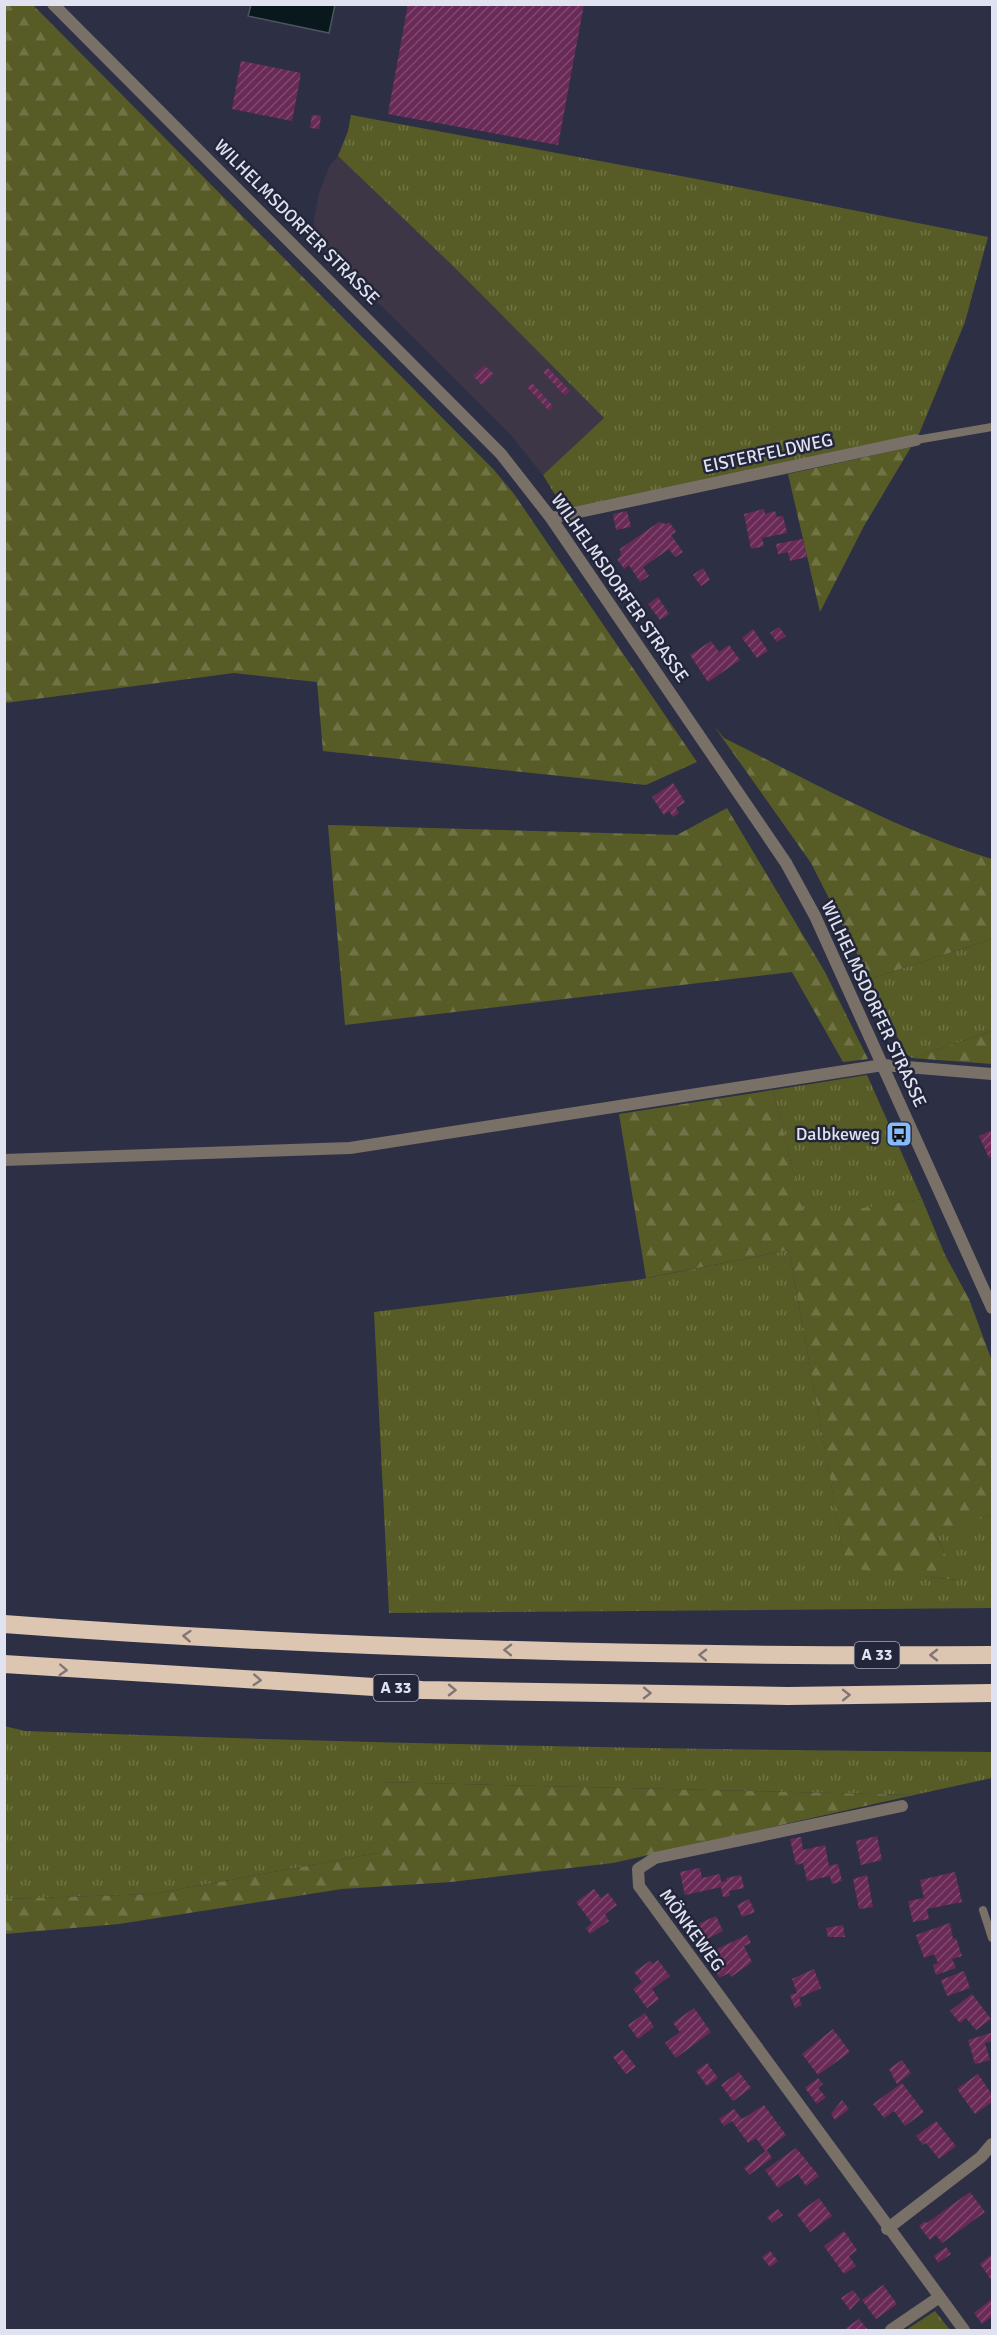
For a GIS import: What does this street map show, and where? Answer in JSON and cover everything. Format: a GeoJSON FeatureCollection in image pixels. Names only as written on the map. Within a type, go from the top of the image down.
{"type":"FeatureCollection","features":[{"type":"Feature","properties":{"kind":"highway","name":"A 33"},"geometry":{"type":"LineString","coordinates":[[4,1624],[223,1639],[420,1648],[761,1656],[993,1655]]}},
{"type":"Feature","properties":{"kind":"highway","name":"A 33"},"geometry":{"type":"LineString","coordinates":[[4,1664],[422,1690],[788,1696],[993,1693]]}},
{"type":"Feature","properties":{"kind":"street","name":"WILHELMSDORFER STRASSE"},"geometry":{"type":"LineString","coordinates":[[53,4],[493,446],[551,518],[786,863],[815,916],[993,1308]]}},
{"type":"Feature","properties":{"kind":"street","name":"EISTERFELDWEG"},"geometry":{"type":"LineString","coordinates":[[551,518],[916,440]]}},
{"type":"Feature","properties":{"kind":"street"},"geometry":{"type":"LineString","coordinates":[[4,1160],[350,1148],[883,1065],[993,1074]]}},
{"type":"Feature","properties":{"kind":"street","name":"MÖNKEWEG"},"geometry":{"type":"LineString","coordinates":[[902,1806],[655,1858],[638,1869],[639,1886],[887,2229],[964,2331]]}},
{"type":"Feature","properties":{"kind":"street"},"geometry":{"type":"LineString","coordinates":[[887,2229],[981,2157],[993,2144]]}},
{"type":"Feature","properties":{"kind":"street"},"geometry":{"type":"LineString","coordinates":[[891,2331],[938,2298]]}},
{"type":"Feature","properties":{"kind":"lane","name":"EISTERFELDWEG"},"geometry":{"type":"LineString","coordinates":[[916,440],[993,427]]}},
{"type":"Feature","properties":{"kind":"lane"},"geometry":{"type":"LineString","coordinates":[[983,1910],[993,1938]]}},
{"type":"Feature","properties":{"kind":"shaded area"},"geometry":{"type":"Polygon","coordinates":[[[251,4],[335,5],[329,33],[248,16],[251,4]]]}},
{"type":"Feature","properties":{"kind":"shaded area"},"geometry":{"type":"Polygon","coordinates":[[[338,156],[454,267],[604,418],[543,475],[510,434],[314,239],[314,220],[319,193],[330,165],[338,156]]]}},
{"type":"Feature","properties":{"kind":"green space"},"geometry":{"type":"Polygon","coordinates":[[[4,5],[33,5],[494,470],[514,494],[697,762],[646,785],[323,751],[317,682],[234,673],[5,703],[4,5]]]}},
{"type":"Feature","properties":{"kind":"green space"},"geometry":{"type":"Polygon","coordinates":[[[351,115],[702,180],[988,237],[965,322],[919,434],[565,511],[543,475],[604,418],[454,267],[338,156],[348,131],[351,115]]]}},
{"type":"Feature","properties":{"kind":"green space"},"geometry":{"type":"Polygon","coordinates":[[[911,447],[864,526],[820,612],[788,474],[911,447]]]}},
{"type":"Feature","properties":{"kind":"green space"},"geometry":{"type":"Polygon","coordinates":[[[714,726],[724,738],[856,804],[957,848],[992,859],[992,939],[870,979],[811,863],[714,726]]]}},
{"type":"Feature","properties":{"kind":"green space"},"geometry":{"type":"Polygon","coordinates":[[[727,808],[825,972],[868,1059],[843,1062],[792,972],[345,1025],[328,825],[677,835],[727,808]]]}},
{"type":"Feature","properties":{"kind":"green space"},"geometry":{"type":"Polygon","coordinates":[[[992,939],[992,1031],[912,1058],[905,1053],[870,979],[992,939]]]}},
{"type":"Feature","properties":{"kind":"green space"},"geometry":{"type":"Polygon","coordinates":[[[992,1031],[992,1064],[912,1058],[992,1031]]]}},
{"type":"Feature","properties":{"kind":"green space"},"geometry":{"type":"Polygon","coordinates":[[[867,1075],[922,1199],[805,1218],[773,1090],[867,1075]]]}},
{"type":"Feature","properties":{"kind":"green space"},"geometry":{"type":"Polygon","coordinates":[[[773,1090],[805,1217],[922,1199],[945,1255],[969,1299],[992,1361],[992,1514],[937,1537],[957,1580],[846,1568],[789,1250],[646,1278],[619,1114],[773,1090]]]}},
{"type":"Feature","properties":{"kind":"green space"},"geometry":{"type":"Polygon","coordinates":[[[789,1250],[846,1567],[956,1580],[937,1536],[992,1514],[992,1608],[389,1613],[374,1312],[637,1280],[789,1250]]]}},
{"type":"Feature","properties":{"kind":"green space"},"geometry":{"type":"Polygon","coordinates":[[[4,1726],[25,1731],[388,1742],[629,1748],[992,1752],[992,1778],[914,1795],[378,1782],[378,1853],[153,1894],[5,1899],[4,1726]]]}},
{"type":"Feature","properties":{"kind":"green space"},"geometry":{"type":"Polygon","coordinates":[[[378,1782],[914,1795],[613,1863],[451,1882],[342,1889],[119,1924],[5,1934],[4,1899],[153,1894],[378,1853],[378,1782]]]}},
{"type":"Feature","properties":{"kind":"green space"},"geometry":{"type":"Polygon","coordinates":[[[935,2311],[950,2330],[906,2330],[935,2311]]]}},
{"type":"Feature","properties":{"kind":"building"},"geometry":{"type":"Polygon","coordinates":[[[408,4],[584,4],[558,145],[388,114],[408,4]]]}},
{"type":"Feature","properties":{"kind":"building"},"geometry":{"type":"Polygon","coordinates":[[[241,61],[301,73],[292,121],[232,109],[241,61]]]}},
{"type":"Feature","properties":{"kind":"building"},"geometry":{"type":"Polygon","coordinates":[[[312,115],[321,116],[319,129],[310,128],[312,115]]]}},
{"type":"Feature","properties":{"kind":"building"},"geometry":{"type":"Polygon","coordinates":[[[484,365],[494,374],[482,385],[473,376],[484,365]]]}},
{"type":"Feature","properties":{"kind":"building"},"geometry":{"type":"Polygon","coordinates":[[[548,368],[570,391],[565,396],[543,372],[548,368]]]}},
{"type":"Feature","properties":{"kind":"building"},"geometry":{"type":"Polygon","coordinates":[[[532,383],[553,406],[549,411],[527,387],[532,383]]]}},
{"type":"Feature","properties":{"kind":"building"},"geometry":{"type":"Polygon","coordinates":[[[764,509],[765,514],[775,511],[777,517],[783,516],[787,533],[762,538],[764,546],[751,549],[744,514],[764,509]]]}},
{"type":"Feature","properties":{"kind":"building"},"geometry":{"type":"Polygon","coordinates":[[[627,511],[631,527],[616,530],[613,514],[627,511]]]}},
{"type":"Feature","properties":{"kind":"building"},"geometry":{"type":"Polygon","coordinates":[[[659,522],[666,524],[669,522],[676,532],[671,535],[683,552],[675,557],[669,549],[643,567],[649,576],[640,582],[629,565],[624,569],[617,559],[621,556],[620,549],[659,522]]]}},
{"type":"Feature","properties":{"kind":"building"},"geometry":{"type":"Polygon","coordinates":[[[803,539],[807,557],[790,561],[788,552],[778,554],[776,544],[803,539]]]}},
{"type":"Feature","properties":{"kind":"building"},"geometry":{"type":"Polygon","coordinates":[[[703,568],[710,580],[701,586],[693,575],[703,568]]]}},
{"type":"Feature","properties":{"kind":"building"},"geometry":{"type":"Polygon","coordinates":[[[658,597],[669,614],[660,620],[648,604],[658,597]]]}},
{"type":"Feature","properties":{"kind":"building"},"geometry":{"type":"Polygon","coordinates":[[[779,627],[786,636],[777,642],[770,633],[779,627]]]}},
{"type":"Feature","properties":{"kind":"building"},"geometry":{"type":"Polygon","coordinates":[[[753,629],[768,651],[757,658],[742,638],[753,629]]]}},
{"type":"Feature","properties":{"kind":"building"},"geometry":{"type":"Polygon","coordinates":[[[711,641],[719,652],[729,645],[740,660],[708,682],[690,655],[711,641]]]}},
{"type":"Feature","properties":{"kind":"building"},"geometry":{"type":"Polygon","coordinates":[[[673,783],[685,802],[676,808],[679,813],[673,817],[669,811],[664,815],[652,797],[673,783]]]}},
{"type":"Feature","properties":{"kind":"building"},"geometry":{"type":"Polygon","coordinates":[[[992,1130],[992,1156],[989,1158],[979,1136],[992,1130]]]}},
{"type":"Feature","properties":{"kind":"building"},"geometry":{"type":"Polygon","coordinates":[[[877,1836],[882,1860],[861,1865],[856,1841],[877,1836]]]}},
{"type":"Feature","properties":{"kind":"building"},"geometry":{"type":"Polygon","coordinates":[[[801,1837],[803,1850],[825,1845],[829,1866],[838,1864],[842,1881],[832,1884],[830,1876],[807,1881],[803,1863],[796,1865],[790,1839],[801,1837]]]}},
{"type":"Feature","properties":{"kind":"building"},"geometry":{"type":"Polygon","coordinates":[[[700,1868],[702,1878],[720,1874],[721,1882],[726,1881],[726,1878],[741,1875],[744,1888],[729,1891],[730,1896],[723,1897],[721,1887],[685,1895],[680,1872],[700,1868]]]}},
{"type":"Feature","properties":{"kind":"building"},"geometry":{"type":"Polygon","coordinates":[[[955,1872],[962,1902],[927,1909],[929,1919],[913,1922],[908,1901],[924,1898],[920,1880],[955,1872]]]}},
{"type":"Feature","properties":{"kind":"building"},"geometry":{"type":"Polygon","coordinates":[[[867,1875],[873,1907],[859,1909],[853,1879],[867,1875]]]}},
{"type":"Feature","properties":{"kind":"building"},"geometry":{"type":"Polygon","coordinates":[[[594,1889],[601,1898],[608,1893],[617,1905],[605,1914],[609,1921],[590,1934],[586,1928],[592,1923],[576,1902],[594,1889]]]}},
{"type":"Feature","properties":{"kind":"building"},"geometry":{"type":"Polygon","coordinates":[[[749,1899],[755,1912],[742,1917],[737,1905],[749,1899]]]}},
{"type":"Feature","properties":{"kind":"building"},"geometry":{"type":"Polygon","coordinates":[[[716,1916],[723,1931],[705,1940],[698,1924],[716,1916]]]}},
{"type":"Feature","properties":{"kind":"building"},"geometry":{"type":"Polygon","coordinates":[[[950,1923],[953,1939],[956,1938],[962,1956],[952,1959],[956,1968],[936,1975],[933,1965],[938,1963],[934,1954],[924,1958],[916,1935],[950,1923]]]}},
{"type":"Feature","properties":{"kind":"building"},"geometry":{"type":"Polygon","coordinates":[[[843,1925],[845,1937],[828,1937],[826,1928],[843,1925]]]}},
{"type":"Feature","properties":{"kind":"building"},"geometry":{"type":"Polygon","coordinates":[[[747,1935],[751,1943],[744,1946],[752,1962],[731,1977],[729,1973],[719,1978],[711,1960],[718,1956],[715,1950],[747,1935]]]}},
{"type":"Feature","properties":{"kind":"building"},"geometry":{"type":"Polygon","coordinates":[[[658,1960],[670,1976],[652,1989],[659,1999],[647,2008],[633,1989],[642,1982],[634,1972],[650,1961],[653,1964],[658,1960]]]}},
{"type":"Feature","properties":{"kind":"building"},"geometry":{"type":"Polygon","coordinates":[[[814,1969],[821,1988],[799,1998],[802,2005],[795,2008],[790,1995],[797,1993],[792,1979],[814,1969]]]}},
{"type":"Feature","properties":{"kind":"building"},"geometry":{"type":"Polygon","coordinates":[[[964,1971],[970,1988],[947,1996],[941,1980],[964,1971]]]}},
{"type":"Feature","properties":{"kind":"building"},"geometry":{"type":"Polygon","coordinates":[[[972,1994],[991,2019],[976,2030],[966,2018],[960,2023],[950,2011],[972,1994]]]}},
{"type":"Feature","properties":{"kind":"building"},"geometry":{"type":"Polygon","coordinates":[[[694,2008],[711,2032],[676,2058],[665,2043],[680,2032],[673,2023],[694,2008]]]}},
{"type":"Feature","properties":{"kind":"building"},"geometry":{"type":"Polygon","coordinates":[[[645,2013],[654,2027],[638,2039],[628,2025],[645,2013]]]}},
{"type":"Feature","properties":{"kind":"building"},"geometry":{"type":"Polygon","coordinates":[[[833,2029],[850,2052],[818,2075],[802,2054],[833,2029]]]}},
{"type":"Feature","properties":{"kind":"building"},"geometry":{"type":"Polygon","coordinates":[[[991,2033],[992,2041],[985,2043],[990,2060],[975,2064],[968,2040],[991,2033]]]}},
{"type":"Feature","properties":{"kind":"building"},"geometry":{"type":"Polygon","coordinates":[[[623,2050],[636,2067],[626,2074],[613,2057],[623,2050]]]}},
{"type":"Feature","properties":{"kind":"building"},"geometry":{"type":"Polygon","coordinates":[[[902,2060],[911,2073],[897,2084],[889,2069],[902,2060]]]}},
{"type":"Feature","properties":{"kind":"building"},"geometry":{"type":"Polygon","coordinates":[[[707,2063],[718,2078],[707,2086],[696,2071],[707,2063]]]}},
{"type":"Feature","properties":{"kind":"building"},"geometry":{"type":"Polygon","coordinates":[[[739,2072],[751,2088],[733,2101],[721,2085],[739,2072]]]}},
{"type":"Feature","properties":{"kind":"building"},"geometry":{"type":"Polygon","coordinates":[[[978,2074],[992,2095],[992,2102],[975,2114],[957,2089],[978,2074]]]}},
{"type":"Feature","properties":{"kind":"building"},"geometry":{"type":"Polygon","coordinates":[[[818,2078],[823,2084],[818,2088],[826,2097],[817,2104],[805,2088],[818,2078]]]}},
{"type":"Feature","properties":{"kind":"building"},"geometry":{"type":"Polygon","coordinates":[[[902,2083],[924,2112],[905,2126],[894,2111],[884,2118],[873,2104],[902,2083]]]}},
{"type":"Feature","properties":{"kind":"building"},"geometry":{"type":"Polygon","coordinates":[[[842,2100],[849,2109],[835,2120],[831,2114],[842,2100]]]}},
{"type":"Feature","properties":{"kind":"building"},"geometry":{"type":"Polygon","coordinates":[[[764,2105],[786,2135],[765,2151],[756,2138],[748,2143],[732,2121],[724,2126],[719,2119],[734,2109],[742,2119],[764,2105]]]}},
{"type":"Feature","properties":{"kind":"building"},"geometry":{"type":"Polygon","coordinates":[[[936,2121],[956,2146],[939,2159],[926,2143],[923,2145],[916,2136],[936,2121]]]}},
{"type":"Feature","properties":{"kind":"building"},"geometry":{"type":"Polygon","coordinates":[[[796,2148],[819,2176],[806,2186],[798,2174],[778,2188],[765,2170],[796,2148]]]}},
{"type":"Feature","properties":{"kind":"building"},"geometry":{"type":"Polygon","coordinates":[[[767,2150],[772,2158],[749,2175],[744,2168],[767,2150]]]}},
{"type":"Feature","properties":{"kind":"building"},"geometry":{"type":"Polygon","coordinates":[[[970,2192],[985,2212],[942,2243],[936,2235],[930,2240],[919,2226],[925,2221],[927,2223],[970,2192]]]}},
{"type":"Feature","properties":{"kind":"building"},"geometry":{"type":"Polygon","coordinates":[[[819,2198],[832,2216],[810,2232],[797,2214],[819,2198]]]}},
{"type":"Feature","properties":{"kind":"building"},"geometry":{"type":"Polygon","coordinates":[[[778,2209],[783,2215],[772,2223],[767,2217],[778,2209]]]}},
{"type":"Feature","properties":{"kind":"building"},"geometry":{"type":"Polygon","coordinates":[[[844,2231],[857,2250],[849,2256],[856,2266],[844,2274],[824,2246],[844,2231]]]}},
{"type":"Feature","properties":{"kind":"building"},"geometry":{"type":"Polygon","coordinates":[[[946,2247],[951,2254],[938,2263],[934,2256],[946,2247]]]}},
{"type":"Feature","properties":{"kind":"building"},"geometry":{"type":"Polygon","coordinates":[[[770,2251],[778,2261],[770,2267],[762,2257],[770,2251]]]}},
{"type":"Feature","properties":{"kind":"building"},"geometry":{"type":"Polygon","coordinates":[[[992,2254],[992,2281],[980,2264],[992,2254]]]}},
{"type":"Feature","properties":{"kind":"building"},"geometry":{"type":"Polygon","coordinates":[[[883,2285],[897,2304],[876,2319],[862,2300],[883,2285]]]}},
{"type":"Feature","properties":{"kind":"building"},"geometry":{"type":"Polygon","coordinates":[[[853,2290],[860,2299],[850,2310],[841,2298],[853,2290]]]}},
{"type":"Feature","properties":{"kind":"building"},"geometry":{"type":"Polygon","coordinates":[[[992,2299],[992,2316],[982,2324],[974,2313],[992,2299]]]}},
{"type":"Feature","properties":{"kind":"building"},"geometry":{"type":"Polygon","coordinates":[[[859,2319],[868,2330],[848,2330],[846,2328],[859,2319]]]}},
{"type":"Feature","properties":{"kind":"place","name":"Dalbkeweg"},"geometry":{"type":"Point","coordinates":[899,1134]}}]}
